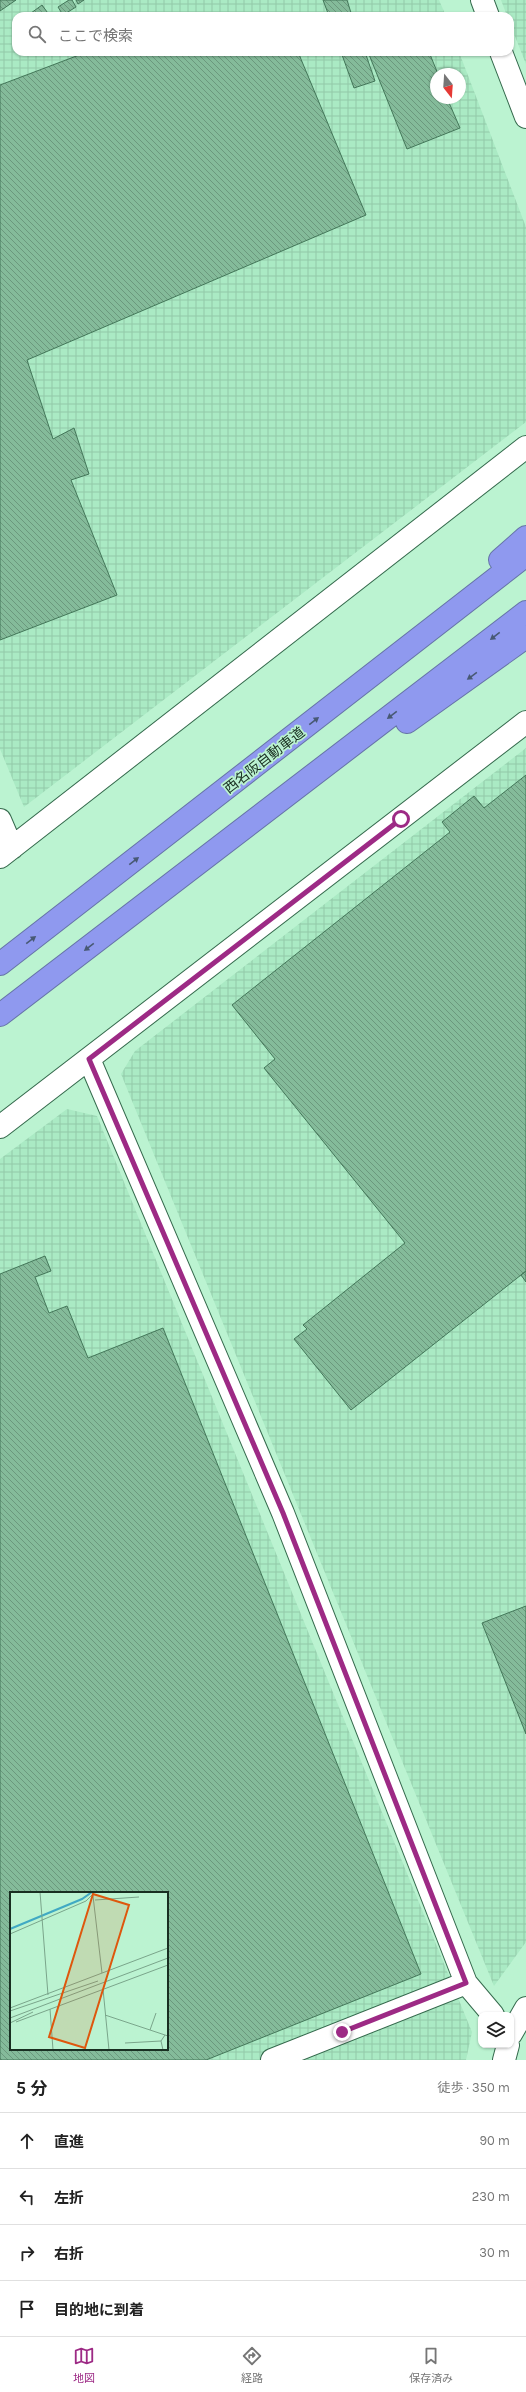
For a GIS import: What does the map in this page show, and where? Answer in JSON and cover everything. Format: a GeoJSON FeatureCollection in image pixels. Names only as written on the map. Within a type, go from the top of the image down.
{"type":"FeatureCollection","features":[{"type":"Feature","properties":{"kind":"highway"},"geometry":{"type":"LineString","coordinates":[[392,660],[526,536]]}},
{"type":"Feature","properties":{"kind":"highway","name":"西名阪自動車道"},"geometry":{"type":"LineString","coordinates":[[0,964],[526,555]]}},
{"type":"Feature","properties":{"kind":"highway"},"geometry":{"type":"LineString","coordinates":[[0,1015],[526,612]]}},
{"type":"Feature","properties":{"kind":"highway"},"geometry":{"type":"LineString","coordinates":[[106,934],[175,890],[526,636]]}},
{"type":"Feature","properties":{"kind":"street"},"geometry":{"type":"LineString","coordinates":[[482,0],[486,12]]}},
{"type":"Feature","properties":{"kind":"street"},"geometry":{"type":"LineString","coordinates":[[503,56],[526,117]]}},
{"type":"Feature","properties":{"kind":"street"},"geometry":{"type":"LineString","coordinates":[[0,820],[6,852],[526,447]]}},
{"type":"Feature","properties":{"kind":"street"},"geometry":{"type":"LineString","coordinates":[[0,1127],[526,722]]}},
{"type":"Feature","properties":{"kind":"street"},"geometry":{"type":"LineString","coordinates":[[89,1059],[283,1513],[466,1983],[490,2012]]}},
{"type":"Feature","properties":{"kind":"street"},"geometry":{"type":"LineString","coordinates":[[272,2060],[466,1983]]}},
{"type":"Feature","properties":{"kind":"street"},"geometry":{"type":"LineString","coordinates":[[514,2029],[526,2008]]}},
{"type":"Feature","properties":{"kind":"street"},"geometry":{"type":"LineString","coordinates":[[504,2060],[507,2048]]}},
{"type":"Feature","properties":{"kind":"shaded area"},"geometry":{"type":"Polygon","coordinates":[[[0,0],[439,0],[444,12],[12,12],[12,56],[461,56],[465,68],[430,68],[430,104],[466,104],[466,70],[526,227],[526,422],[24,807],[0,749],[0,0]]]}},
{"type":"Feature","properties":{"kind":"shaded area"},"geometry":{"type":"Polygon","coordinates":[[[501,0],[526,0],[526,64],[514,34],[514,12],[506,12],[501,0]]]}},
{"type":"Feature","properties":{"kind":"shaded area"},"geometry":{"type":"Polygon","coordinates":[[[526,748],[526,1942],[494,1986],[121,1074],[135,1051],[526,748]]]}},
{"type":"Feature","properties":{"kind":"shaded area"},"geometry":{"type":"Polygon","coordinates":[[[67,1109],[97,1116],[472,2032],[466,2060],[0,2060],[0,1159],[67,1109]]]}},
{"type":"Feature","properties":{"kind":"building"},"geometry":{"type":"Polygon","coordinates":[[[0,0],[16,0],[0,11],[0,0]]]}},
{"type":"Feature","properties":{"kind":"building"},"geometry":{"type":"Polygon","coordinates":[[[69,0],[72,0],[76,7],[68,12],[61,12],[58,7],[69,0]]]}},
{"type":"Feature","properties":{"kind":"building"},"geometry":{"type":"Polygon","coordinates":[[[76,0],[84,0],[78,4],[76,0]]]}},
{"type":"Feature","properties":{"kind":"building"},"geometry":{"type":"Polygon","coordinates":[[[323,0],[347,0],[351,12],[328,12],[323,0]]]}},
{"type":"Feature","properties":{"kind":"building"},"geometry":{"type":"Polygon","coordinates":[[[42,5],[47,12],[32,12],[42,5]]]}},
{"type":"Feature","properties":{"kind":"building"},"geometry":{"type":"Polygon","coordinates":[[[76,56],[300,56],[366,215],[27,360],[53,439],[74,428],[89,474],[71,480],[117,595],[0,640],[0,85],[76,56]]]}},
{"type":"Feature","properties":{"kind":"building"},"geometry":{"type":"Polygon","coordinates":[[[342,56],[366,56],[375,81],[354,88],[342,56]]]}},
{"type":"Feature","properties":{"kind":"building"},"geometry":{"type":"Polygon","coordinates":[[[370,56],[431,56],[436,68],[430,68],[430,104],[450,104],[460,128],[407,149],[370,56]]]}},
{"type":"Feature","properties":{"kind":"building"},"geometry":{"type":"Polygon","coordinates":[[[526,775],[526,1271],[351,1410],[294,1339],[307,1329],[303,1325],[405,1243],[264,1068],[275,1059],[232,1005],[450,832],[442,822],[474,796],[484,808],[526,775]]]}},
{"type":"Feature","properties":{"kind":"building"},"geometry":{"type":"Polygon","coordinates":[[[45,1256],[51,1271],[35,1277],[49,1313],[67,1306],[88,1358],[163,1328],[421,1974],[206,2060],[0,2060],[0,1274],[45,1256]]]}},
{"type":"Feature","properties":{"kind":"building"},"geometry":{"type":"Polygon","coordinates":[[[526,1271],[526,1282],[521,1275],[526,1271]]]}},
{"type":"Feature","properties":{"kind":"building"},"geometry":{"type":"Polygon","coordinates":[[[526,1606],[526,1734],[482,1623],[526,1606]]]}},
{"type":"Feature","properties":{"kind":"route"},"geometry":{"type":"LineString","coordinates":[[342,2032],[466,1983],[283,1513],[89,1059],[401,819]]}}]}
